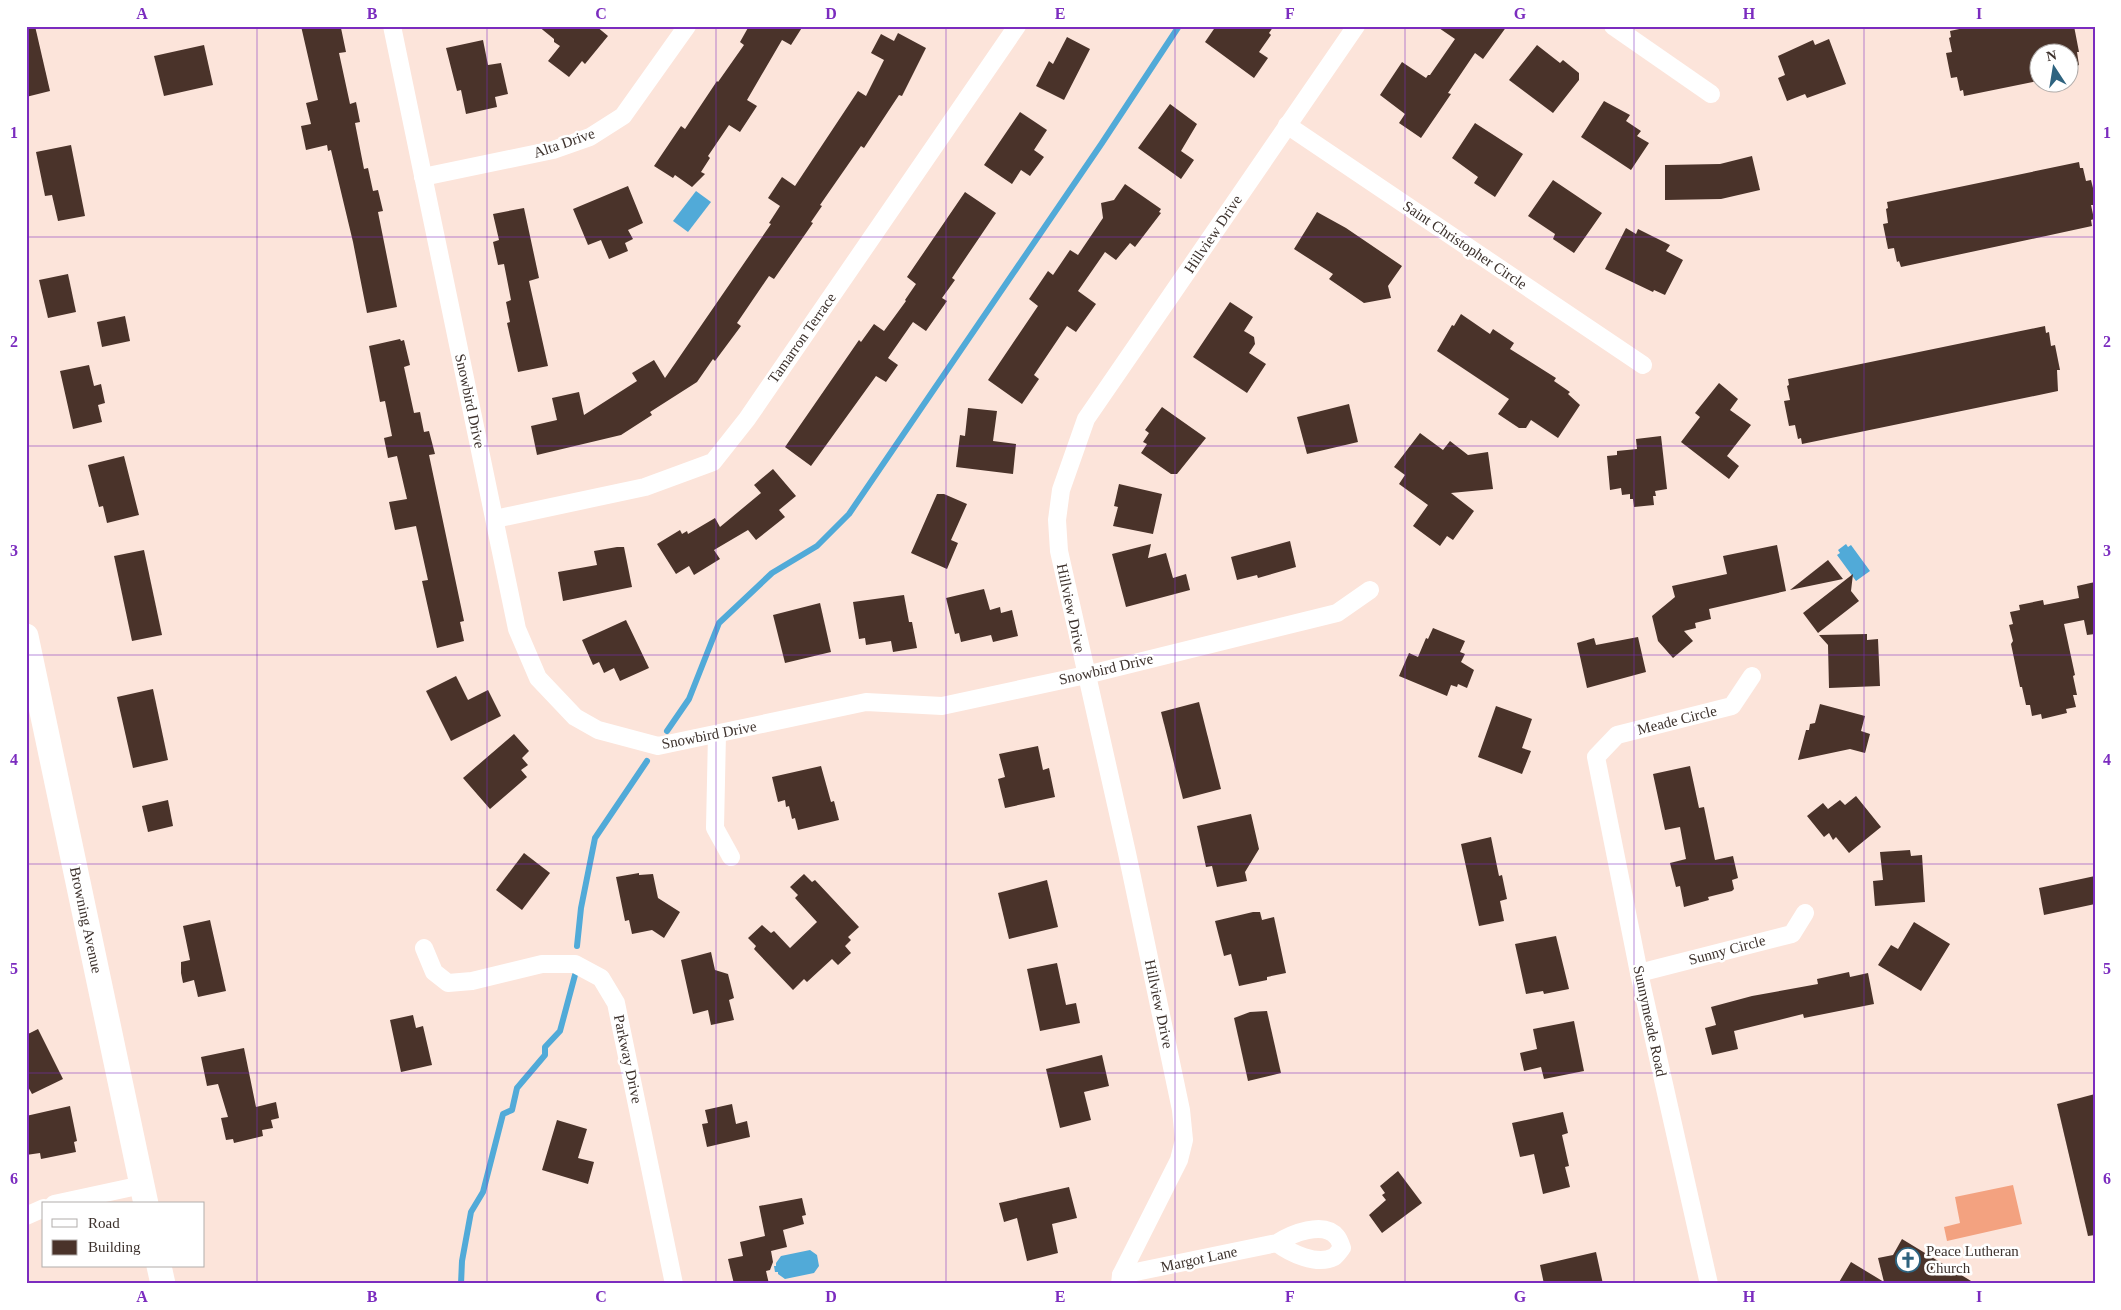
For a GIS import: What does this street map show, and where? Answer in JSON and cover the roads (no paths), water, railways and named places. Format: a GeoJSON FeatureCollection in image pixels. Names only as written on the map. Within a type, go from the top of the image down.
{"type":"FeatureCollection","features":[{"type":"Feature","properties":{"kind":"street","name":"Snowbird Drive"},"geometry":{"type":"LineString","coordinates":[[392,26],[517,629],[538,678],[575,718],[598,730],[658,746],[866,702],[942,706],[1086,675],[1337,613],[1370,590]]}},
{"type":"Feature","properties":{"kind":"street","name":"Alta Drive"},"geometry":{"type":"LineString","coordinates":[[423,177],[553,150],[590,137],[623,116],[687,26]]}},
{"type":"Feature","properties":{"kind":"street","name":"Tamarron Terrace"},"geometry":{"type":"LineString","coordinates":[[495,519],[645,487],[713,462],[747,419],[1017,26]]}},
{"type":"Feature","properties":{"kind":"street","name":"Hillview Drive"},"geometry":{"type":"LineString","coordinates":[[1120,1280],[1179,1160],[1184,1140],[1181,1110],[1153,974],[1059,550],[1058,520],[1061,490],[1086,419],[1356,26]]}},
{"type":"Feature","properties":{"kind":"street"},"geometry":{"type":"LineString","coordinates":[[1613,26],[1712,94]]}},
{"type":"Feature","properties":{"kind":"street","name":"Saint Christopher Circle"},"geometry":{"type":"LineString","coordinates":[[1287,125],[1643,365]]}},
{"type":"Feature","properties":{"kind":"street","name":"Browning Avenue"},"geometry":{"type":"LineString","coordinates":[[26,636],[144,1195]]}},
{"type":"Feature","properties":{"kind":"street","name":"Meade Circle"},"geometry":{"type":"LineString","coordinates":[[1596,757],[1617,735],[1732,706],[1752,676]]}},
{"type":"Feature","properties":{"kind":"street"},"geometry":{"type":"LineString","coordinates":[[717,734],[715,828],[731,857]]}},
{"type":"Feature","properties":{"kind":"street","name":"Sunnymeade Road"},"geometry":{"type":"LineString","coordinates":[[1596,757],[1639,973],[1709,1284]]}},
{"type":"Feature","properties":{"kind":"street","name":"Sunny Circle"},"geometry":{"type":"LineString","coordinates":[[1639,973],[1792,934],[1805,913]]}},
{"type":"Feature","properties":{"kind":"street","name":"Parkway Drive"},"geometry":{"type":"LineString","coordinates":[[424,948],[434,972],[448,983],[472,981],[542,964],[575,964],[601,978],[616,1003],[674,1284]]}},
{"type":"Feature","properties":{"kind":"street"},"geometry":{"type":"LineString","coordinates":[[74,1202],[144,1195]]}},
{"type":"Feature","properties":{"kind":"street"},"geometry":{"type":"LineString","coordinates":[[26,1216],[42,1209]]}},
{"type":"Feature","properties":{"kind":"street","name":"Margot Lane"},"geometry":{"type":"LineString","coordinates":[[1120,1280],[1277,1243]]}},
{"type":"Feature","properties":{"kind":"street"},"geometry":{"type":"LineString","coordinates":[[159,1268],[162,1284]]}},
{"type":"Feature","properties":{"kind":"water"},"geometry":{"type":"Polygon","coordinates":[[[696,191],[711,202],[688,232],[673,221],[696,191]]]}},
{"type":"Feature","properties":{"kind":"water"},"geometry":{"type":"Polygon","coordinates":[[[1846,544],[1848,547],[1851,545],[1870,571],[1856,581],[1837,555],[1840,553],[1838,550],[1846,544]]]}},
{"type":"Feature","properties":{"kind":"water"},"geometry":{"type":"Polygon","coordinates":[[[810,1250],[817,1255],[819,1266],[814,1273],[785,1279],[778,1272],[775,1272],[774,1266],[776,1266],[781,1256],[810,1250]]]}},
{"type":"Feature","properties":{"kind":"waterway"},"geometry":{"type":"LineString","coordinates":[[667,731],[689,699],[719,623],[772,573],[817,546],[849,514],[1102,143],[1179,26]]}},
{"type":"Feature","properties":{"kind":"waterway"},"geometry":{"type":"LineString","coordinates":[[577,946],[581,908],[595,838],[647,761]]}},
{"type":"Feature","properties":{"kind":"waterway"},"geometry":{"type":"LineString","coordinates":[[461,1284],[462,1261],[471,1212],[483,1192],[503,1114],[512,1110],[517,1088],[545,1055],[545,1047],[560,1031],[575,975]]}},
{"type":"Feature","properties":{"kind":"place","name":"Peace Lutheran Church"},"geometry":{"type":"Point","coordinates":[1908,1260]}}]}
